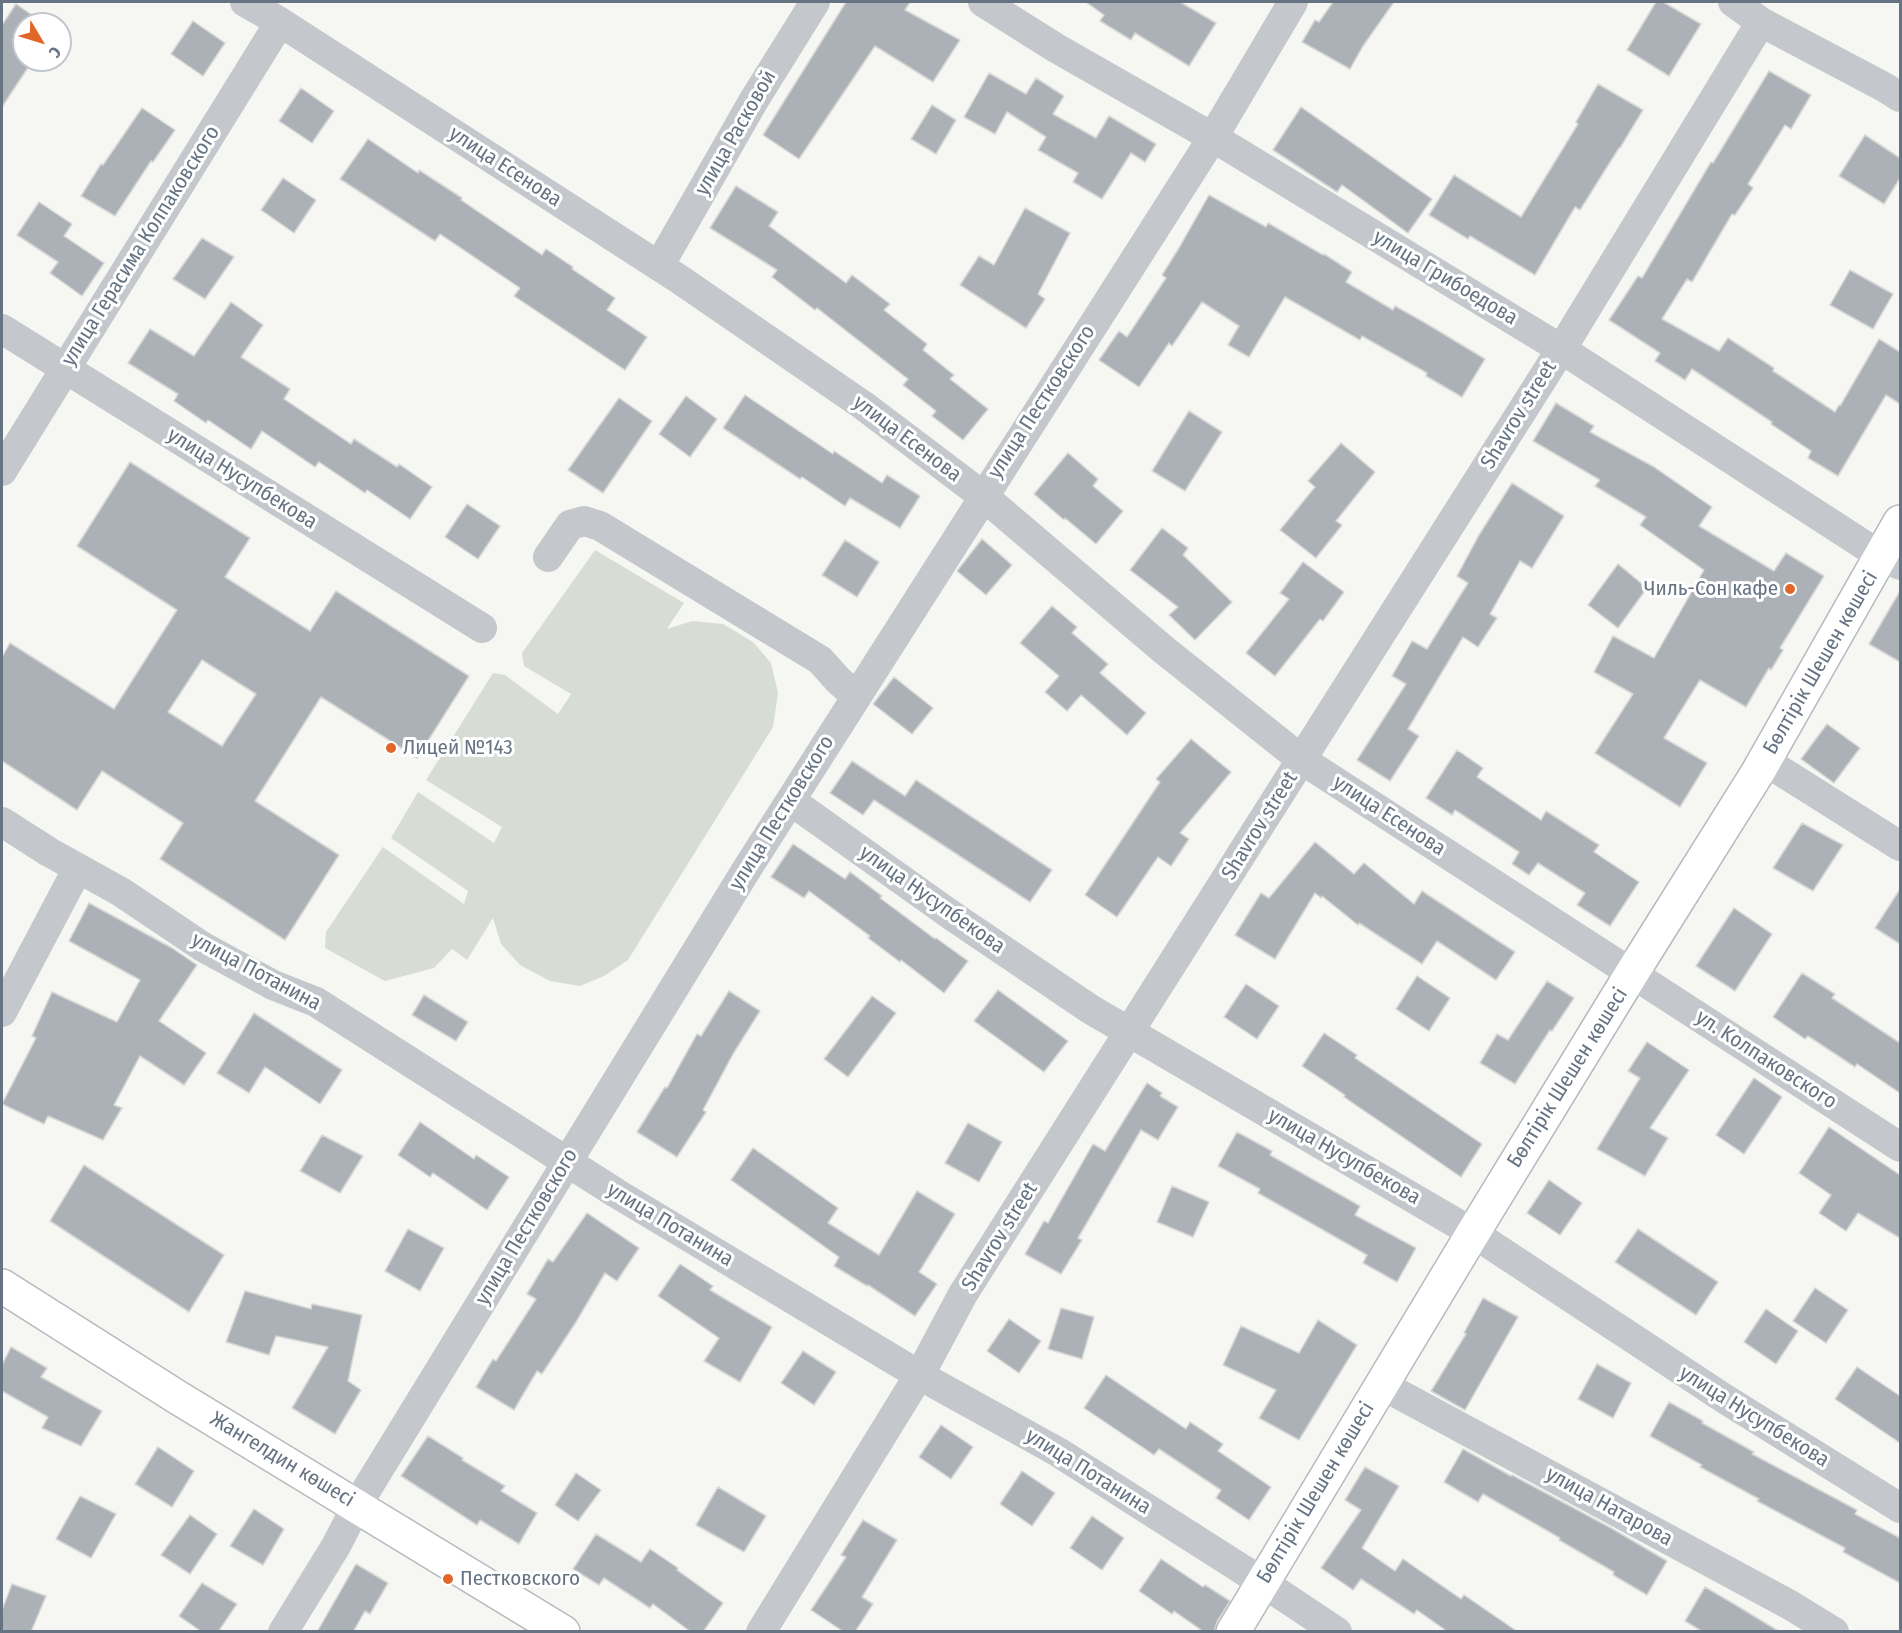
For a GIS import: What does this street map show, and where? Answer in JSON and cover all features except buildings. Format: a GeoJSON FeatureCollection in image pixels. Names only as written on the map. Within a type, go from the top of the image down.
{"type":"FeatureCollection","features":[{"type":"Feature","properties":{"kind":"street","name":"улица Есенова"},"geometry":{"type":"LineString","coordinates":[[245,2],[280,22],[659,266],[864,406],[983,496],[1164,650],[1302,760],[1632,973]]}},
{"type":"Feature","properties":{"kind":"street","name":"улица Расковой"},"geometry":{"type":"LineString","coordinates":[[659,266],[754,100],[815,2]]}},
{"type":"Feature","properties":{"kind":"street","name":"улица Грибоедова"},"geometry":{"type":"LineString","coordinates":[[983,2],[1056,48],[1212,137],[1561,349],[1891,560]]}},
{"type":"Feature","properties":{"kind":"street","name":"улица Пестковского"},"geometry":{"type":"LineString","coordinates":[[284,1632],[336,1546],[357,1505],[745,872],[1212,137],[1293,2]]}},
{"type":"Feature","properties":{"kind":"street"},"geometry":{"type":"LineString","coordinates":[[1733,2],[1761,22],[1900,97]]}},
{"type":"Feature","properties":{"kind":"street","name":"улица Герасима Колпаковского"},"geometry":{"type":"LineString","coordinates":[[2,471],[280,22]]}},
{"type":"Feature","properties":{"kind":"street","name":"Shavrov street"},"geometry":{"type":"LineString","coordinates":[[761,1632],[919,1375],[963,1294],[1561,349],[1761,22]]}},
{"type":"Feature","properties":{"kind":"street","name":"улица Нусупбекова"},"geometry":{"type":"LineString","coordinates":[[2,329],[482,628]]}},
{"type":"Feature","properties":{"kind":"street"},"geometry":{"type":"LineString","coordinates":[[548,557],[570,525],[584,522],[600,526],[820,660],[856,696]]}},
{"type":"Feature","properties":{"kind":"street","name":"Бөлтірік Шешен көшесі"},"geometry":{"type":"LineString","coordinates":[[1233,1632],[1632,973],[1891,560],[1900,522]]}},
{"type":"Feature","properties":{"kind":"street"},"geometry":{"type":"LineString","coordinates":[[1765,761],[1900,846]]}},
{"type":"Feature","properties":{"kind":"street","name":"улица Нусупбекова"},"geometry":{"type":"LineString","coordinates":[[791,801],[951,915],[1129,1033],[1473,1233],[1725,1400],[1900,1508]]}},
{"type":"Feature","properties":{"kind":"street","name":"улица Потанина"},"geometry":{"type":"LineString","coordinates":[[2,822],[121,892],[203,946],[273,985],[316,1002],[566,1162],[919,1375],[1059,1452],[1262,1581],[1337,1632]]}},
{"type":"Feature","properties":{"kind":"street"},"geometry":{"type":"LineString","coordinates":[[2,1012],[78,868]]}},
{"type":"Feature","properties":{"kind":"street","name":"ул. Kолпаковского"},"geometry":{"type":"LineString","coordinates":[[1632,973],[1900,1147]]}},
{"type":"Feature","properties":{"kind":"street","name":"Жангелдин көшесі"},"geometry":{"type":"LineString","coordinates":[[2,1286],[187,1403],[563,1632]]}},
{"type":"Feature","properties":{"kind":"street","name":"улица Натарова"},"geometry":{"type":"LineString","coordinates":[[1382,1385],[1790,1605],[1834,1632]]}},
{"type":"Feature","properties":{"kind":"shaded area"},"geometry":{"type":"Polygon","coordinates":[[[595,550],[684,603],[667,629],[692,621],[723,624],[753,642],[771,663],[778,693],[773,727],[628,960],[604,976],[580,986],[550,981],[520,965],[501,944],[493,918],[467,960],[452,949],[434,968],[385,981],[325,948],[326,932],[383,847],[464,904],[468,891],[391,838],[418,792],[494,843],[502,827],[426,780],[493,673],[505,675],[558,714],[571,694],[524,666],[522,653],[595,550]]]}},
{"type":"Feature","properties":{"kind":"place","name":"Чиль-Сон кафе"},"geometry":{"type":"Point","coordinates":[1790,589]}},
{"type":"Feature","properties":{"kind":"place","name":"Лицей №143"},"geometry":{"type":"Point","coordinates":[391,748]}},
{"type":"Feature","properties":{"kind":"place","name":"Пестковского"},"geometry":{"type":"Point","coordinates":[448,1579]}}]}
